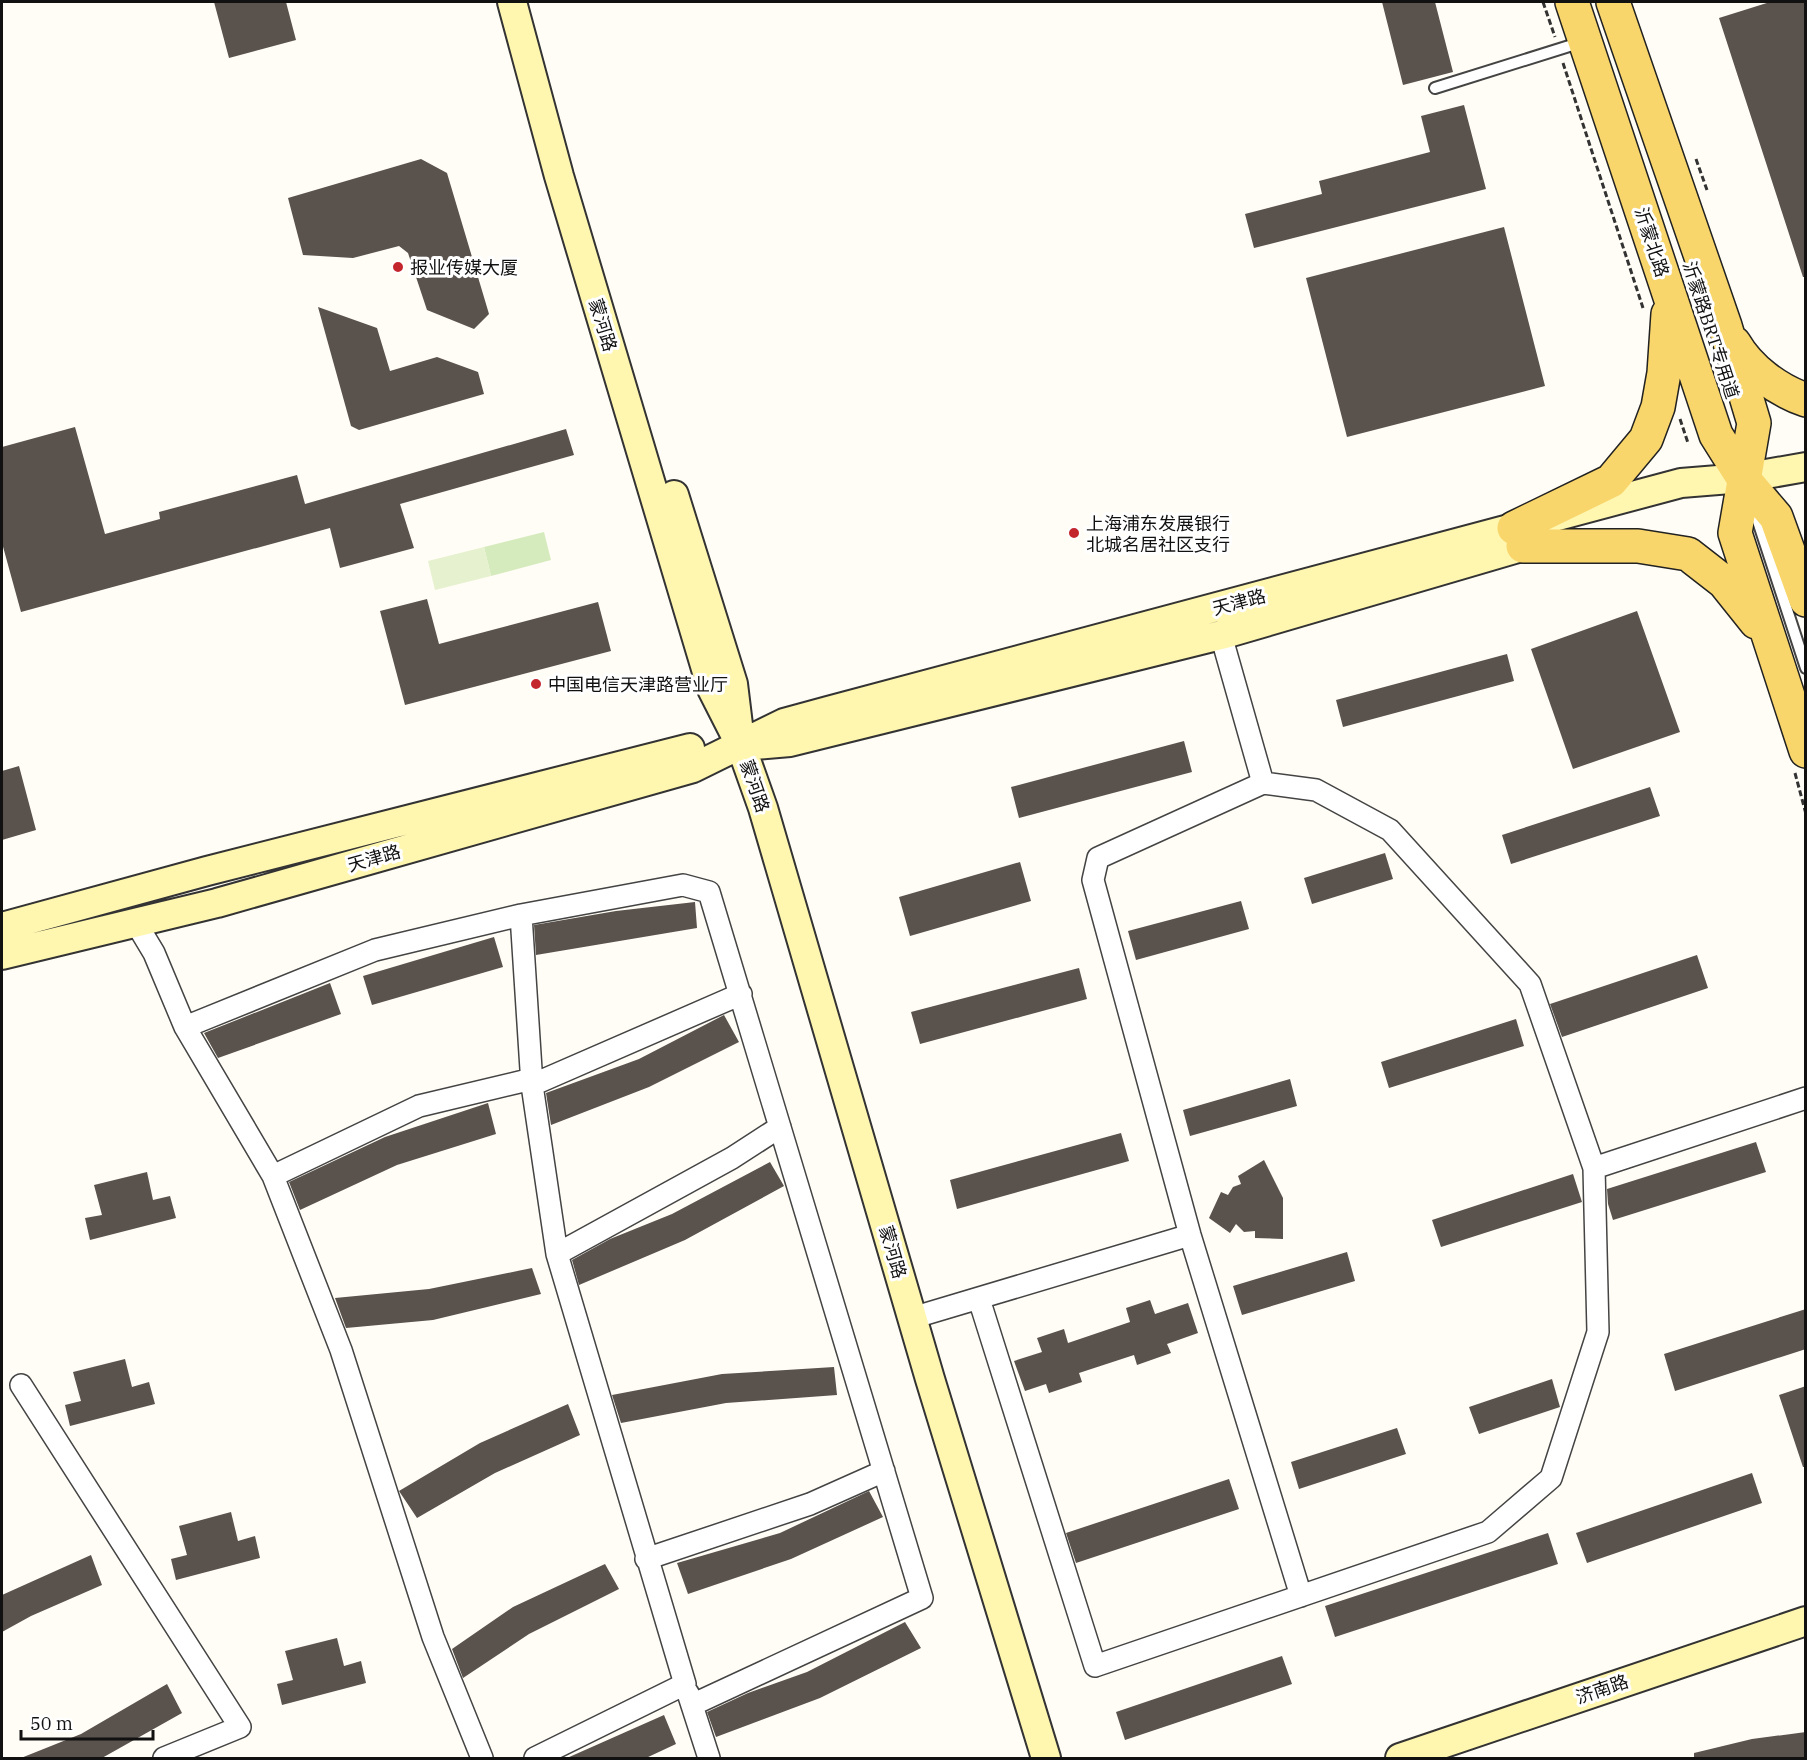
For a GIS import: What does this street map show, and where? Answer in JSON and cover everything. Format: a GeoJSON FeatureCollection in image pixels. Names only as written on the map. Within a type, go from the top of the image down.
{"type":"FeatureCollection","features":[{"type":"Feature","properties":{"kind":"main road","name":"沂蒙北路"},"geometry":{"type":"LineString","coordinates":[[1572,2],[1572,45],[1669,294],[1716,435],[1743,478],[1776,517],[1806,600]]}},
{"type":"Feature","properties":{"kind":"main road"},"geometry":{"type":"LineString","coordinates":[[1613,2],[1725,326],[1754,423],[1735,533],[1806,751]]}},
{"type":"Feature","properties":{"kind":"main road"},"geometry":{"type":"LineString","coordinates":[[1519,537],[1611,481],[1646,440],[1658,407],[1666,361],[1669,294]]}},
{"type":"Feature","properties":{"kind":"main road"},"geometry":{"type":"LineString","coordinates":[[1725,326],[1745,363],[1792,395],[1806,400]]}},
{"type":"Feature","properties":{"kind":"main road"},"geometry":{"type":"LineString","coordinates":[[1519,537],[1638,546],[1688,554],[1724,582],[1751,612],[1774,655]]}},
{"type":"Feature","properties":{"kind":"street","name":"蒙河路"},"geometry":{"type":"LineString","coordinates":[[512,2],[562,187],[712,689],[741,746],[776,852],[912,1318],[1046,1758]]}},
{"type":"Feature","properties":{"kind":"street","name":"蒙河路"},"geometry":{"type":"LineString","coordinates":[[528,2],[573,172],[733,684],[741,746],[745,813],[1030,1758]]}},
{"type":"Feature","properties":{"kind":"street","name":"天津路"},"geometry":{"type":"LineString","coordinates":[[2,955],[216,903],[693,768],[784,723],[1519,537],[1687,502],[1743,478],[1806,446]]}},
{"type":"Feature","properties":{"kind":"street","name":"天津路"},"geometry":{"type":"LineString","coordinates":[[1743,478],[1806,467]]}},
{"type":"Feature","properties":{"kind":"street","name":"天津路"},"geometry":{"type":"LineString","coordinates":[[2,927],[207,871],[689,748],[790,742],[1221,635],[1519,537]]}},
{"type":"Feature","properties":{"kind":"street"},"geometry":{"type":"LineString","coordinates":[[1221,635],[1263,783]]}},
{"type":"Feature","properties":{"kind":"street"},"geometry":{"type":"LineString","coordinates":[[979,1299],[1095,1666],[1301,1596],[1488,1532],[1551,1478],[1598,1332],[1594,1168],[1530,984],[1390,830],[1316,790],[1263,783],[1098,858],[1094,880],[1190,1235],[1301,1596]]}},
{"type":"Feature","properties":{"kind":"street"},"geometry":{"type":"LineString","coordinates":[[185,1027],[375,950],[521,915],[683,885],[709,892],[922,1598],[692,1705]]}},
{"type":"Feature","properties":{"kind":"street"},"geometry":{"type":"LineString","coordinates":[[521,915],[532,1082],[557,1254],[646,1559],[709,1758]]}},
{"type":"Feature","properties":{"kind":"street"},"geometry":{"type":"LineString","coordinates":[[136,923],[154,953],[185,1027],[273,1176],[341,1350],[433,1637],[482,1758]]}},
{"type":"Feature","properties":{"kind":"street"},"geometry":{"type":"LineString","coordinates":[[273,1176],[419,1106],[532,1082],[741,994]]}},
{"type":"Feature","properties":{"kind":"street"},"geometry":{"type":"LineString","coordinates":[[1594,1168],[1806,1098]]}},
{"type":"Feature","properties":{"kind":"street"},"geometry":{"type":"LineString","coordinates":[[557,1254],[732,1158],[780,1127]]}},
{"type":"Feature","properties":{"kind":"street"},"geometry":{"type":"LineString","coordinates":[[912,1318],[1190,1235]]}},
{"type":"Feature","properties":{"kind":"street"},"geometry":{"type":"LineString","coordinates":[[21,1385],[240,1727],[164,1758]]}},
{"type":"Feature","properties":{"kind":"street"},"geometry":{"type":"LineString","coordinates":[[646,1559],[810,1504],[884,1472]]}},
{"type":"Feature","properties":{"kind":"street","name":"济南路"},"geometry":{"type":"LineString","coordinates":[[1400,1758],[1806,1621]]}},
{"type":"Feature","properties":{"kind":"street","name":"济南路"},"geometry":{"type":"LineString","coordinates":[[1426,1758],[1806,1630]]}},
{"type":"Feature","properties":{"kind":"street"},"geometry":{"type":"LineString","coordinates":[[536,1758],[685,1684]]}},
{"type":"Feature","properties":{"kind":"lane"},"geometry":{"type":"LineString","coordinates":[[1435,88],[1572,45]]}},
{"type":"Feature","properties":{"kind":"lane"},"geometry":{"type":"LineString","coordinates":[[1728,432],[1806,668]]}},
{"type":"Feature","properties":{"kind":"path"},"geometry":{"type":"LineString","coordinates":[[1543,2],[1572,45],[1646,317]]}},
{"type":"Feature","properties":{"kind":"path"},"geometry":{"type":"LineString","coordinates":[[1678,413],[1688,443]]}},
{"type":"Feature","properties":{"kind":"green space"},"geometry":{"type":"Polygon","coordinates":[[[544,532],[551,560],[491,576],[484,547],[544,532]]]}},
{"type":"Feature","properties":{"kind":"green space"},"geometry":{"type":"Polygon","coordinates":[[[484,547],[491,576],[435,590],[428,561],[484,547]]]}},
{"type":"Feature","properties":{"kind":"building"},"geometry":{"type":"Polygon","coordinates":[[[214,2],[286,2],[296,40],[229,58],[214,2]]]}},
{"type":"Feature","properties":{"kind":"building"},"geometry":{"type":"Polygon","coordinates":[[[1382,2],[1435,2],[1453,72],[1403,85],[1382,2]]]}},
{"type":"Feature","properties":{"kind":"building"},"geometry":{"type":"Polygon","coordinates":[[[1770,2],[1806,2],[1806,277],[1803,277],[1719,18],[1770,2]]]}},
{"type":"Feature","properties":{"kind":"building"},"geometry":{"type":"Polygon","coordinates":[[[1464,105],[1486,189],[1254,248],[1245,214],[1322,194],[1319,181],[1430,152],[1421,116],[1464,105]]]}},
{"type":"Feature","properties":{"kind":"building"},"geometry":{"type":"Polygon","coordinates":[[[421,159],[447,173],[489,314],[474,329],[427,310],[408,253],[399,246],[353,258],[303,255],[288,198],[421,159]]]}},
{"type":"Feature","properties":{"kind":"building"},"geometry":{"type":"Polygon","coordinates":[[[1504,227],[1545,386],[1347,437],[1306,278],[1504,227]]]}},
{"type":"Feature","properties":{"kind":"building"},"geometry":{"type":"Polygon","coordinates":[[[318,307],[377,328],[390,371],[437,357],[478,372],[484,394],[359,430],[351,426],[318,307]]]}},
{"type":"Feature","properties":{"kind":"building"},"geometry":{"type":"Polygon","coordinates":[[[75,427],[105,534],[160,519],[159,512],[297,475],[305,504],[566,429],[574,455],[400,504],[414,548],[340,568],[330,528],[21,612],[2,543],[2,447],[75,427]]]}},
{"type":"Feature","properties":{"kind":"building"},"geometry":{"type":"Polygon","coordinates":[[[427,599],[439,644],[598,602],[611,651],[405,705],[380,611],[427,599]]]}},
{"type":"Feature","properties":{"kind":"building"},"geometry":{"type":"Polygon","coordinates":[[[1637,611],[1680,732],[1573,769],[1531,649],[1637,611]]]}},
{"type":"Feature","properties":{"kind":"building"},"geometry":{"type":"Polygon","coordinates":[[[1507,654],[1514,681],[1343,727],[1336,700],[1507,654]]]}},
{"type":"Feature","properties":{"kind":"building"},"geometry":{"type":"Polygon","coordinates":[[[1184,741],[1192,772],[1019,818],[1011,787],[1184,741]]]}},
{"type":"Feature","properties":{"kind":"building"},"geometry":{"type":"Polygon","coordinates":[[[19,766],[36,830],[2,840],[2,771],[19,766]]]}},
{"type":"Feature","properties":{"kind":"building"},"geometry":{"type":"Polygon","coordinates":[[[1650,787],[1660,816],[1511,864],[1502,835],[1650,787]]]}},
{"type":"Feature","properties":{"kind":"building"},"geometry":{"type":"Polygon","coordinates":[[[1385,853],[1393,879],[1312,904],[1304,878],[1385,853]]]}},
{"type":"Feature","properties":{"kind":"building"},"geometry":{"type":"Polygon","coordinates":[[[1020,862],[1031,901],[910,936],[899,897],[1020,862]]]}},
{"type":"Feature","properties":{"kind":"building"},"geometry":{"type":"Polygon","coordinates":[[[1241,901],[1249,929],[1136,960],[1128,931],[1241,901]]]}},
{"type":"Feature","properties":{"kind":"building"},"geometry":{"type":"Polygon","coordinates":[[[695,902],[697,928],[536,955],[534,925],[616,911],[695,902]]]}},
{"type":"Feature","properties":{"kind":"building"},"geometry":{"type":"Polygon","coordinates":[[[494,937],[503,967],[372,1005],[363,976],[494,937]]]}},
{"type":"Feature","properties":{"kind":"building"},"geometry":{"type":"Polygon","coordinates":[[[1697,955],[1708,988],[1562,1037],[1550,1004],[1697,955]]]}},
{"type":"Feature","properties":{"kind":"building"},"geometry":{"type":"Polygon","coordinates":[[[1079,968],[1087,999],[920,1044],[911,1012],[1079,968]]]}},
{"type":"Feature","properties":{"kind":"building"},"geometry":{"type":"Polygon","coordinates":[[[330,983],[341,1014],[218,1058],[204,1033],[330,983]]]}},
{"type":"Feature","properties":{"kind":"building"},"geometry":{"type":"Polygon","coordinates":[[[724,1015],[739,1042],[649,1087],[551,1125],[546,1093],[639,1059],[724,1015]]]}},
{"type":"Feature","properties":{"kind":"building"},"geometry":{"type":"Polygon","coordinates":[[[1516,1019],[1524,1046],[1389,1088],[1381,1062],[1516,1019]]]}},
{"type":"Feature","properties":{"kind":"building"},"geometry":{"type":"Polygon","coordinates":[[[1290,1079],[1297,1106],[1190,1136],[1183,1110],[1290,1079]]]}},
{"type":"Feature","properties":{"kind":"building"},"geometry":{"type":"Polygon","coordinates":[[[488,1103],[496,1134],[397,1165],[300,1210],[289,1182],[385,1137],[488,1103]]]}},
{"type":"Feature","properties":{"kind":"building"},"geometry":{"type":"Polygon","coordinates":[[[1121,1133],[1129,1161],[957,1209],[950,1180],[1121,1133]]]}},
{"type":"Feature","properties":{"kind":"building"},"geometry":{"type":"Polygon","coordinates":[[[1756,1142],[1766,1172],[1613,1220],[1608,1204],[1607,1189],[1756,1142]]]}},
{"type":"Feature","properties":{"kind":"building"},"geometry":{"type":"Polygon","coordinates":[[[1264,1160],[1283,1198],[1283,1239],[1255,1238],[1255,1231],[1244,1232],[1236,1224],[1230,1233],[1209,1218],[1221,1192],[1228,1195],[1233,1187],[1241,1184],[1238,1176],[1264,1160]]]}},
{"type":"Feature","properties":{"kind":"building"},"geometry":{"type":"Polygon","coordinates":[[[770,1162],[784,1186],[685,1240],[579,1285],[572,1260],[610,1239],[672,1214],[770,1162]]]}},
{"type":"Feature","properties":{"kind":"building"},"geometry":{"type":"Polygon","coordinates":[[[147,1172],[153,1200],[170,1196],[176,1218],[90,1240],[85,1218],[102,1215],[94,1185],[147,1172]]]}},
{"type":"Feature","properties":{"kind":"building"},"geometry":{"type":"Polygon","coordinates":[[[1573,1174],[1582,1202],[1441,1247],[1432,1220],[1573,1174]]]}},
{"type":"Feature","properties":{"kind":"building"},"geometry":{"type":"Polygon","coordinates":[[[1347,1252],[1355,1281],[1242,1315],[1233,1286],[1347,1252]]]}},
{"type":"Feature","properties":{"kind":"building"},"geometry":{"type":"Polygon","coordinates":[[[532,1268],[541,1294],[433,1320],[346,1328],[335,1298],[429,1289],[532,1268]]]}},
{"type":"Feature","properties":{"kind":"building"},"geometry":{"type":"Polygon","coordinates":[[[1150,1300],[1155,1314],[1188,1303],[1198,1333],[1167,1344],[1171,1353],[1137,1365],[1134,1355],[1079,1373],[1082,1382],[1049,1393],[1046,1384],[1025,1391],[1014,1361],[1042,1352],[1037,1338],[1064,1329],[1068,1343],[1130,1322],[1126,1308],[1150,1300]]]}},
{"type":"Feature","properties":{"kind":"building"},"geometry":{"type":"Polygon","coordinates":[[[1806,1309],[1806,1349],[1675,1391],[1664,1354],[1806,1309]]]}},
{"type":"Feature","properties":{"kind":"building"},"geometry":{"type":"Polygon","coordinates":[[[125,1359],[132,1387],[149,1382],[155,1404],[70,1426],[65,1405],[81,1401],[73,1372],[125,1359]]]}},
{"type":"Feature","properties":{"kind":"building"},"geometry":{"type":"Polygon","coordinates":[[[834,1367],[837,1395],[726,1403],[621,1423],[612,1395],[722,1374],[834,1367]]]}},
{"type":"Feature","properties":{"kind":"building"},"geometry":{"type":"Polygon","coordinates":[[[1552,1379],[1560,1407],[1479,1434],[1469,1407],[1552,1379]]]}},
{"type":"Feature","properties":{"kind":"building"},"geometry":{"type":"Polygon","coordinates":[[[1806,1386],[1806,1467],[1803,1467],[1779,1395],[1806,1386]]]}},
{"type":"Feature","properties":{"kind":"building"},"geometry":{"type":"Polygon","coordinates":[[[568,1404],[580,1435],[495,1473],[417,1518],[399,1491],[480,1443],[568,1404]]]}},
{"type":"Feature","properties":{"kind":"building"},"geometry":{"type":"Polygon","coordinates":[[[1397,1428],[1406,1454],[1299,1489],[1291,1462],[1397,1428]]]}},
{"type":"Feature","properties":{"kind":"building"},"geometry":{"type":"Polygon","coordinates":[[[1752,1473],[1762,1503],[1587,1563],[1576,1533],[1752,1473]]]}},
{"type":"Feature","properties":{"kind":"building"},"geometry":{"type":"Polygon","coordinates":[[[1229,1479],[1239,1509],[1076,1563],[1066,1533],[1229,1479]]]}},
{"type":"Feature","properties":{"kind":"building"},"geometry":{"type":"Polygon","coordinates":[[[869,1491],[883,1517],[791,1559],[688,1594],[677,1563],[780,1533],[869,1491]]]}},
{"type":"Feature","properties":{"kind":"building"},"geometry":{"type":"Polygon","coordinates":[[[231,1512],[238,1541],[255,1536],[260,1558],[176,1580],[171,1559],[187,1555],[179,1526],[231,1512]]]}},
{"type":"Feature","properties":{"kind":"building"},"geometry":{"type":"Polygon","coordinates":[[[1548,1533],[1558,1564],[1335,1637],[1325,1606],[1548,1533]]]}},
{"type":"Feature","properties":{"kind":"building"},"geometry":{"type":"Polygon","coordinates":[[[91,1555],[102,1585],[31,1616],[2,1632],[2,1595],[91,1555]]]}},
{"type":"Feature","properties":{"kind":"building"},"geometry":{"type":"Polygon","coordinates":[[[605,1564],[619,1589],[529,1634],[463,1678],[452,1649],[513,1607],[605,1564]]]}},
{"type":"Feature","properties":{"kind":"building"},"geometry":{"type":"Polygon","coordinates":[[[905,1622],[921,1648],[820,1698],[716,1737],[707,1712],[748,1693],[807,1672],[905,1622]]]}},
{"type":"Feature","properties":{"kind":"building"},"geometry":{"type":"Polygon","coordinates":[[[337,1638],[344,1666],[361,1661],[366,1683],[282,1705],[277,1684],[293,1680],[285,1651],[337,1638]]]}},
{"type":"Feature","properties":{"kind":"building"},"geometry":{"type":"Polygon","coordinates":[[[1282,1656],[1292,1684],[1125,1740],[1116,1712],[1282,1656]]]}},
{"type":"Feature","properties":{"kind":"building"},"geometry":{"type":"Polygon","coordinates":[[[167,1684],[182,1713],[102,1758],[21,1758],[81,1734],[167,1684]]]}},
{"type":"Feature","properties":{"kind":"building"},"geometry":{"type":"Polygon","coordinates":[[[664,1715],[676,1744],[646,1758],[567,1758],[664,1715]]]}},
{"type":"Feature","properties":{"kind":"building"},"geometry":{"type":"Polygon","coordinates":[[[1806,1732],[1806,1758],[1694,1758],[1694,1753],[1752,1739],[1806,1732]]]}},
{"type":"Feature","properties":{"kind":"place","name":"报业传媒大厦"},"geometry":{"type":"Point","coordinates":[398,267]}},
{"type":"Feature","properties":{"kind":"place","name":"上海浦东发展银行 北城名居社区支行"},"geometry":{"type":"Point","coordinates":[1074,533]}},
{"type":"Feature","properties":{"kind":"place","name":"中国电信天津路营业厅"},"geometry":{"type":"Point","coordinates":[536,684]}}]}
